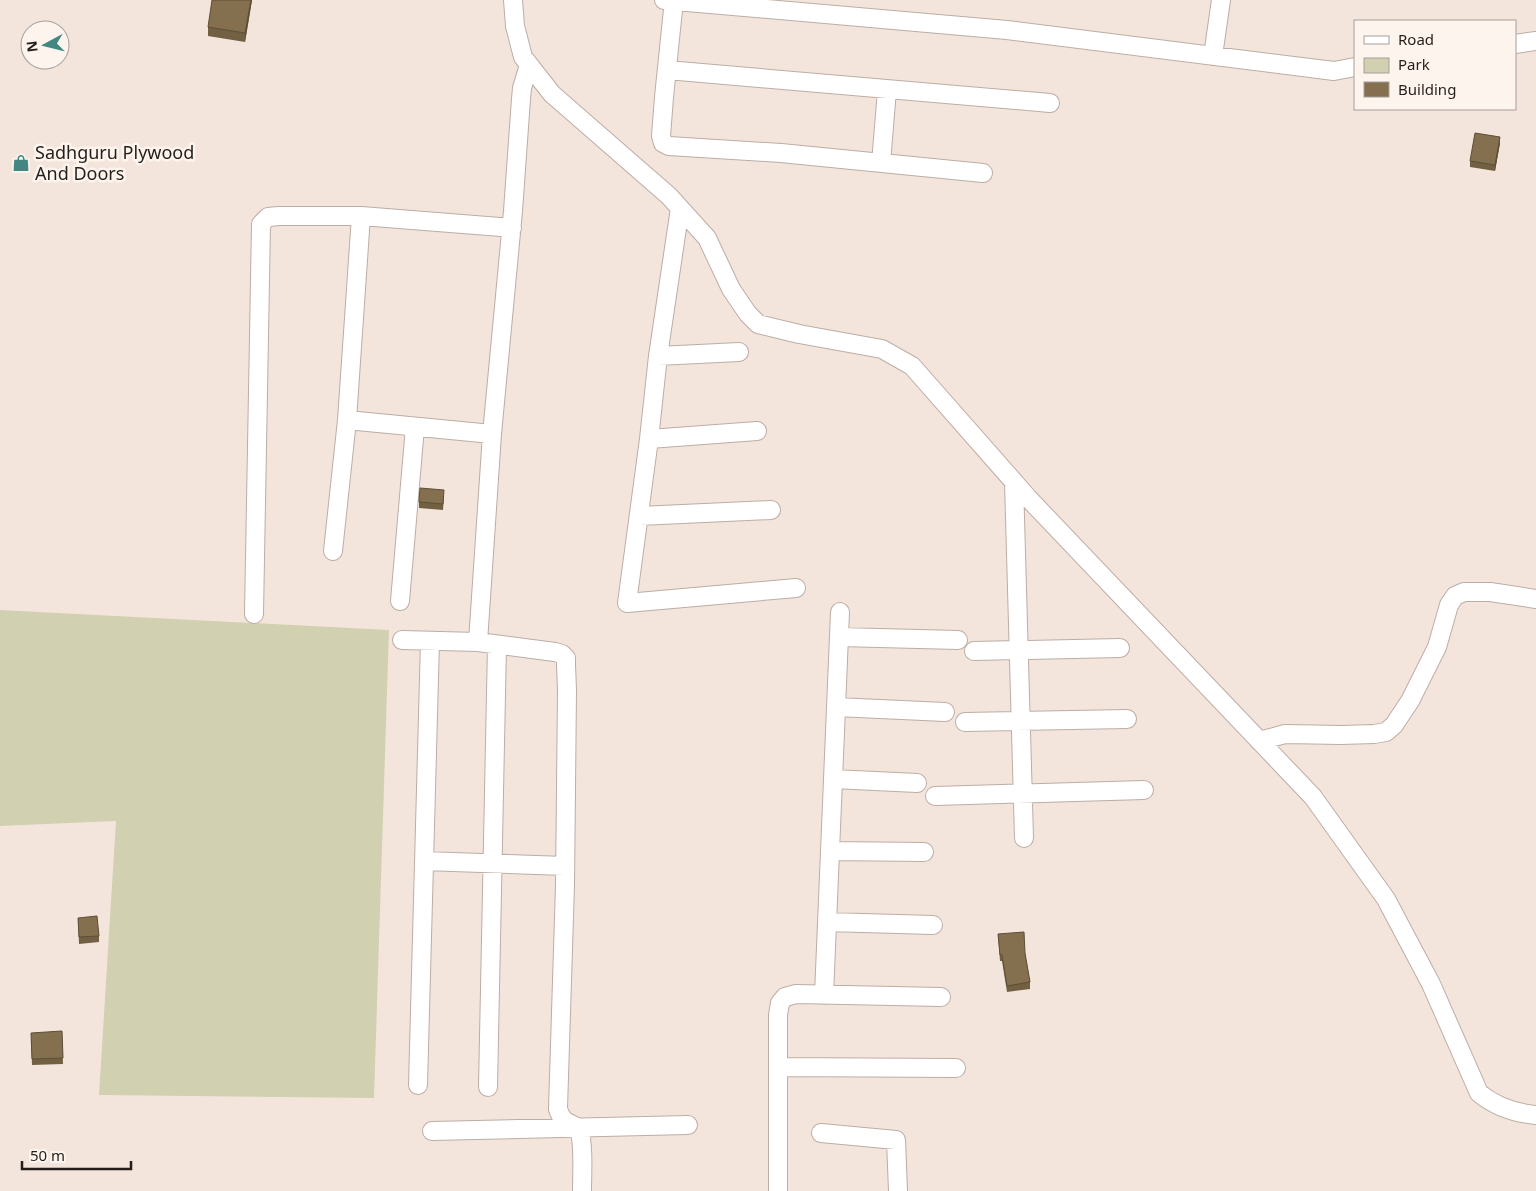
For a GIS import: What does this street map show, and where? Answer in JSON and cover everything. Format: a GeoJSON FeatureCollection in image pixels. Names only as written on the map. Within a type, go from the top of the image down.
{"type":"FeatureCollection","features":[{"type":"Feature","properties":{"kind":"street"},"geometry":{"type":"LineString","coordinates":[[513,0],[515,26],[523,57],[529,65],[552,94],[669,196],[707,238],[731,289],[748,314],[758,324],[799,334],[882,349],[912,366],[1014,482],[1313,797],[1386,899],[1431,984],[1479,1093],[1491,1103],[1501,1108],[1536,1115]]}},
{"type":"Feature","properties":{"kind":"street"},"geometry":{"type":"LineString","coordinates":[[983,173],[781,153],[669,146],[663,142],[661,136],[671,0],[808,7],[1334,70],[1354,67]]}},
{"type":"Feature","properties":{"kind":"street"},"geometry":{"type":"LineString","coordinates":[[1213,56],[1221,0]]}},
{"type":"Feature","properties":{"kind":"street"},"geometry":{"type":"LineString","coordinates":[[1516,44],[1536,41]]}},
{"type":"Feature","properties":{"kind":"street"},"geometry":{"type":"LineString","coordinates":[[478,642],[492,434],[512,228],[522,88],[529,65]]}},
{"type":"Feature","properties":{"kind":"street"},"geometry":{"type":"LineString","coordinates":[[667,70],[1050,103]]}},
{"type":"Feature","properties":{"kind":"street"},"geometry":{"type":"LineString","coordinates":[[881,163],[887,90]]}},
{"type":"Feature","properties":{"kind":"street"},"geometry":{"type":"LineString","coordinates":[[680,208],[658,356],[649,440],[627,603],[796,588]]}},
{"type":"Feature","properties":{"kind":"street"},"geometry":{"type":"LineString","coordinates":[[254,614],[261,224],[268,217],[279,216],[361,216],[512,228]]}},
{"type":"Feature","properties":{"kind":"street"},"geometry":{"type":"LineString","coordinates":[[333,551],[347,420],[361,216]]}},
{"type":"Feature","properties":{"kind":"street"},"geometry":{"type":"LineString","coordinates":[[658,356],[739,352]]}},
{"type":"Feature","properties":{"kind":"street"},"geometry":{"type":"LineString","coordinates":[[347,420],[492,434]]}},
{"type":"Feature","properties":{"kind":"street"},"geometry":{"type":"LineString","coordinates":[[400,601],[415,427]]}},
{"type":"Feature","properties":{"kind":"street"},"geometry":{"type":"LineString","coordinates":[[649,440],[757,431]]}},
{"type":"Feature","properties":{"kind":"street"},"geometry":{"type":"LineString","coordinates":[[1014,482],[1024,838]]}},
{"type":"Feature","properties":{"kind":"street"},"geometry":{"type":"LineString","coordinates":[[638,516],[771,510]]}},
{"type":"Feature","properties":{"kind":"street"},"geometry":{"type":"LineString","coordinates":[[1259,741],[1285,734],[1341,735],[1386,732],[1394,725],[1410,701],[1437,647],[1449,605],[1455,596],[1464,592],[1490,592],[1536,599]]}},
{"type":"Feature","properties":{"kind":"street"},"geometry":{"type":"LineString","coordinates":[[824,995],[840,612]]}},
{"type":"Feature","properties":{"kind":"street"},"geometry":{"type":"LineString","coordinates":[[839,637],[958,640]]}},
{"type":"Feature","properties":{"kind":"street"},"geometry":{"type":"LineString","coordinates":[[402,640],[478,642],[555,652],[562,654],[566,658],[565,866],[558,1109],[563,1121],[576,1128],[579,1132],[581,1139],[582,1191]]}},
{"type":"Feature","properties":{"kind":"street"},"geometry":{"type":"LineString","coordinates":[[418,1085],[430,641]]}},
{"type":"Feature","properties":{"kind":"street"},"geometry":{"type":"LineString","coordinates":[[488,1087],[497,645]]}},
{"type":"Feature","properties":{"kind":"street"},"geometry":{"type":"LineString","coordinates":[[974,651],[1120,648]]}},
{"type":"Feature","properties":{"kind":"street"},"geometry":{"type":"LineString","coordinates":[[836,707],[945,712]]}},
{"type":"Feature","properties":{"kind":"street"},"geometry":{"type":"LineString","coordinates":[[965,722],[1127,719]]}},
{"type":"Feature","properties":{"kind":"street"},"geometry":{"type":"LineString","coordinates":[[833,779],[917,783]]}},
{"type":"Feature","properties":{"kind":"street"},"geometry":{"type":"LineString","coordinates":[[935,796],[1144,790]]}},
{"type":"Feature","properties":{"kind":"street"},"geometry":{"type":"LineString","coordinates":[[830,851],[924,852]]}},
{"type":"Feature","properties":{"kind":"street"},"geometry":{"type":"LineString","coordinates":[[424,861],[565,866]]}},
{"type":"Feature","properties":{"kind":"street"},"geometry":{"type":"LineString","coordinates":[[827,922],[933,925]]}},
{"type":"Feature","properties":{"kind":"street"},"geometry":{"type":"LineString","coordinates":[[778,1191],[778,1015],[780,1003],[785,997],[796,994],[941,997]]}},
{"type":"Feature","properties":{"kind":"street"},"geometry":{"type":"LineString","coordinates":[[778,1067],[956,1068]]}},
{"type":"Feature","properties":{"kind":"street"},"geometry":{"type":"LineString","coordinates":[[432,1130],[688,1125]]}},
{"type":"Feature","properties":{"kind":"street"},"geometry":{"type":"LineString","coordinates":[[821,1132],[896,1140],[898,1191]]}},
{"type":"Feature","properties":{"kind":"green space"},"geometry":{"type":"Polygon","coordinates":[[[0,610],[389,630],[374,1098],[99,1095],[116,821],[0,826],[0,610]]]}},
{"type":"Feature","properties":{"kind":"building"},"geometry":{"type":"Polygon","coordinates":[[[212,0],[251,0],[245,33],[208,27],[212,0]]]}},
{"type":"Feature","properties":{"kind":"building"},"geometry":{"type":"Polygon","coordinates":[[[1475,133],[1500,137],[1495,165],[1470,161],[1475,133]]]}},
{"type":"Feature","properties":{"kind":"building"},"geometry":{"type":"Polygon","coordinates":[[[420,488],[444,490],[443,504],[419,502],[420,488]]]}},
{"type":"Feature","properties":{"kind":"building"},"geometry":{"type":"Polygon","coordinates":[[[97,916],[99,936],[79,937],[78,918],[97,916]]]}},
{"type":"Feature","properties":{"kind":"building"},"geometry":{"type":"Polygon","coordinates":[[[1024,932],[1025,953],[1030,982],[1007,986],[1002,955],[1000,955],[998,934],[1024,932]]]}},
{"type":"Feature","properties":{"kind":"building"},"geometry":{"type":"Polygon","coordinates":[[[62,1031],[63,1058],[32,1059],[31,1033],[62,1031]]]}},
{"type":"Feature","properties":{"kind":"place","name":"Sadhguru Plywood And Doors"},"geometry":{"type":"Point","coordinates":[21,163]}}]}
